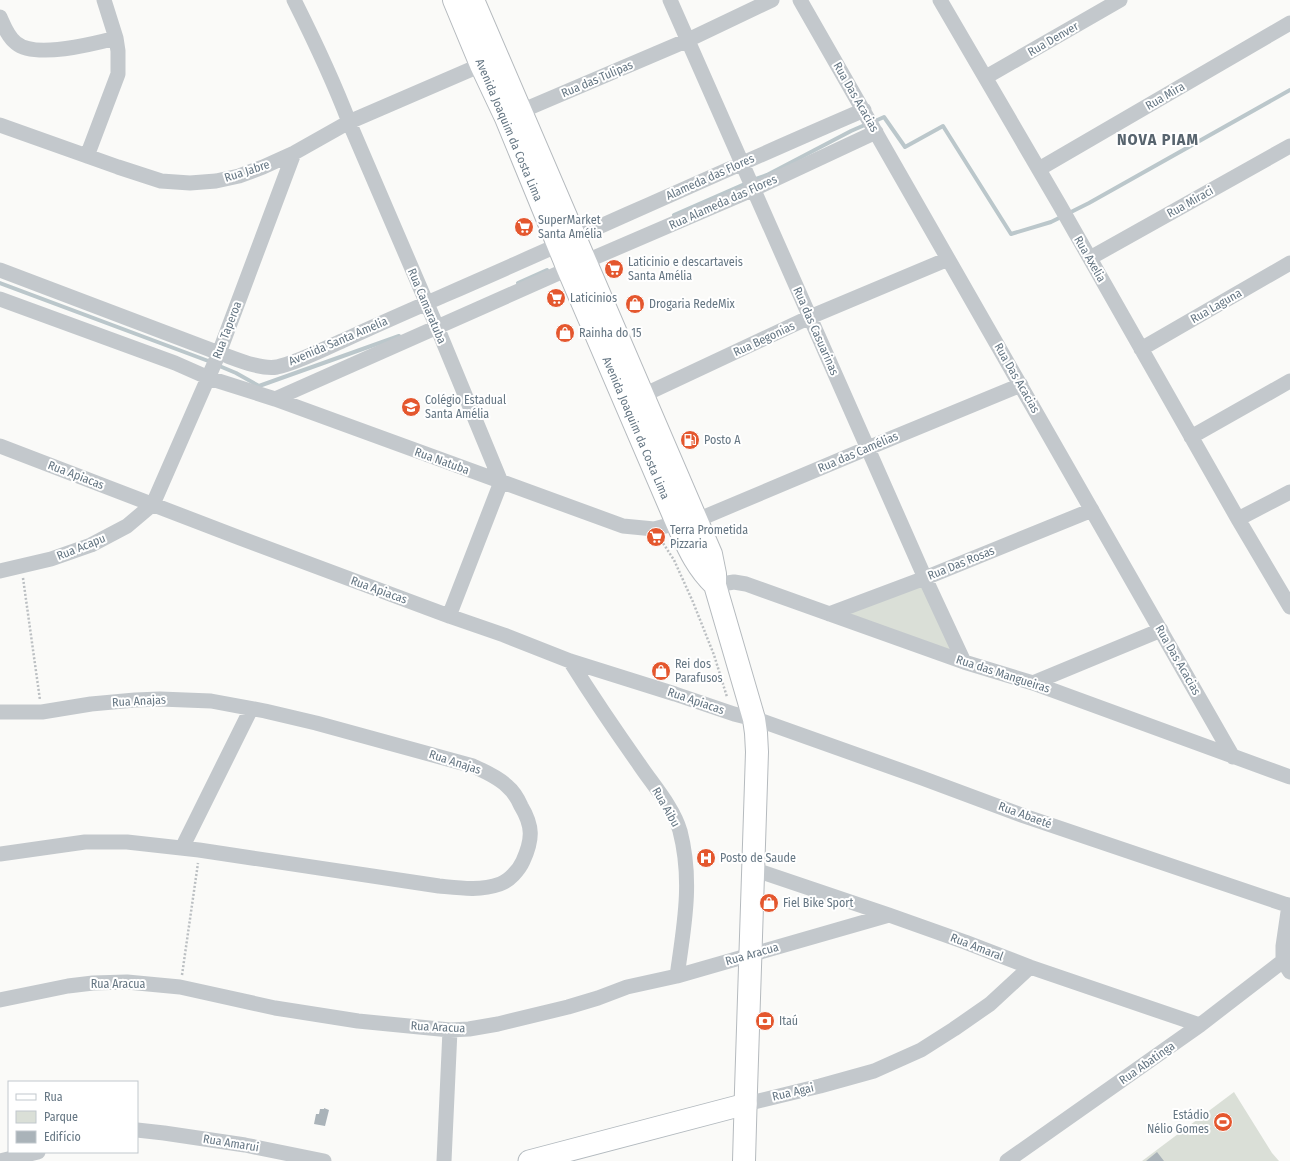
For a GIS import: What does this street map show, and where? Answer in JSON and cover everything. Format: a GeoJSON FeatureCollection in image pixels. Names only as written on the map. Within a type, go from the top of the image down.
{"type":"FeatureCollection","features":[{"type":"Feature","properties":{"kind":"main road","name":"Avenida Joaquim da Costa Lima"},"geometry":{"type":"LineString","coordinates":[[454,0],[481,65],[513,115]]}},
{"type":"Feature","properties":{"kind":"main road","name":"Avenida Joaquim da Costa Lima"},"geometry":{"type":"LineString","coordinates":[[472,0],[513,115],[687,522],[692,556],[704,575],[715,585],[750,718],[756,733],[757,752],[744,1161]]}},
{"type":"Feature","properties":{"kind":"street"},"geometry":{"type":"LineString","coordinates":[[87,156],[118,74],[118,51],[116,38],[104,0]]}},
{"type":"Feature","properties":{"kind":"street","name":"Rua Camaratuba"},"geometry":{"type":"LineString","coordinates":[[294,0],[311,33],[337,92],[501,482]]}},
{"type":"Feature","properties":{"kind":"street","name":"Rua das Casuarinas"},"geometry":{"type":"LineString","coordinates":[[670,0],[964,662]]}},
{"type":"Feature","properties":{"kind":"street","name":"Rua das Tulipas"},"geometry":{"type":"LineString","coordinates":[[513,115],[688,40],[772,0]]}},
{"type":"Feature","properties":{"kind":"street","name":"Rua Das Acacias"},"geometry":{"type":"LineString","coordinates":[[800,0],[1233,757]]}},
{"type":"Feature","properties":{"kind":"street","name":"Rua Axelia"},"geometry":{"type":"LineString","coordinates":[[940,0],[1090,258],[1238,519],[1289,604]]}},
{"type":"Feature","properties":{"kind":"street","name":"Rua Denver"},"geometry":{"type":"LineString","coordinates":[[986,78],[1120,0]]}},
{"type":"Feature","properties":{"kind":"street"},"geometry":{"type":"LineString","coordinates":[[0,17],[11,39],[25,48],[53,50],[71,48],[116,38]]}},
{"type":"Feature","properties":{"kind":"street","name":"Rua Mira"},"geometry":{"type":"LineString","coordinates":[[1039,170],[1290,23]]}},
{"type":"Feature","properties":{"kind":"street","name":"Rua Jabre"},"geometry":{"type":"LineString","coordinates":[[0,125],[161,181],[190,183],[216,181],[239,176],[294,153],[349,122],[481,65]]}},
{"type":"Feature","properties":{"kind":"street","name":"Alameda das Flores"},"geometry":{"type":"LineString","coordinates":[[567,242],[741,162],[864,110]]}},
{"type":"Feature","properties":{"kind":"street","name":"Rua Alameda das Flores"},"geometry":{"type":"LineString","coordinates":[[577,266],[754,189],[876,132]]}},
{"type":"Feature","properties":{"kind":"street","name":"Rua Miraci"},"geometry":{"type":"LineString","coordinates":[[1090,258],[1290,146]]}},
{"type":"Feature","properties":{"kind":"street","name":"Rua Taperoa"},"geometry":{"type":"LineString","coordinates":[[153,504],[209,378],[294,153]]}},
{"type":"Feature","properties":{"kind":"street","name":"Avenida Santa Amelia"},"geometry":{"type":"LineString","coordinates":[[0,270],[241,361],[262,366],[275,367],[309,355],[567,242]]}},
{"type":"Feature","properties":{"kind":"street","name":"Rua Begonias"},"geometry":{"type":"LineString","coordinates":[[634,399],[810,317],[948,258]]}},
{"type":"Feature","properties":{"kind":"street","name":"Rua Laguna"},"geometry":{"type":"LineString","coordinates":[[1141,349],[1290,263]]}},
{"type":"Feature","properties":{"kind":"street"},"geometry":{"type":"LineString","coordinates":[[275,399],[577,266]]}},
{"type":"Feature","properties":{"kind":"street"},"geometry":{"type":"LineString","coordinates":[[0,299],[175,363],[209,378]]}},
{"type":"Feature","properties":{"kind":"street","name":"Rua Natuba"},"geometry":{"type":"LineString","coordinates":[[209,378],[275,399],[623,526],[654,529],[687,522]]}},
{"type":"Feature","properties":{"kind":"street"},"geometry":{"type":"LineString","coordinates":[[1191,437],[1290,382]]}},
{"type":"Feature","properties":{"kind":"street","name":"Rua das Camélias"},"geometry":{"type":"LineString","coordinates":[[687,522],[1021,386]]}},
{"type":"Feature","properties":{"kind":"street","name":"Rua Apiacas"},"geometry":{"type":"LineString","coordinates":[[0,446],[247,541],[504,635],[570,661],[750,718]]}},
{"type":"Feature","properties":{"kind":"street"},"geometry":{"type":"LineString","coordinates":[[449,616],[501,482]]}},
{"type":"Feature","properties":{"kind":"street"},"geometry":{"type":"LineString","coordinates":[[1238,519],[1290,492]]}},
{"type":"Feature","properties":{"kind":"street","name":"Rua Acapu"},"geometry":{"type":"LineString","coordinates":[[0,571],[51,559],[91,545],[127,526],[153,504]]}},
{"type":"Feature","properties":{"kind":"street","name":"Rua Das Rosas"},"geometry":{"type":"LineString","coordinates":[[829,614],[926,578],[1092,510]]}},
{"type":"Feature","properties":{"kind":"street","name":"Rua das Mangueiras"},"geometry":{"type":"LineString","coordinates":[[715,585],[734,582],[746,584],[964,662],[1034,683],[1290,777]]}},
{"type":"Feature","properties":{"kind":"street"},"geometry":{"type":"LineString","coordinates":[[1034,683],[1161,630]]}},
{"type":"Feature","properties":{"kind":"street","name":"Rua Aibu"},"geometry":{"type":"LineString","coordinates":[[570,661],[601,710],[671,811],[680,830],[685,857],[687,882],[686,916],[677,976]]}},
{"type":"Feature","properties":{"kind":"street","name":"Rua Anajas"},"geometry":{"type":"LineString","coordinates":[[0,712],[42,712],[91,704],[160,699],[211,701],[316,723],[451,759],[484,771],[507,786],[518,800],[528,818],[531,829],[528,852],[522,864],[511,877],[501,884],[467,889],[199,850],[127,842],[85,842],[0,854]]}},
{"type":"Feature","properties":{"kind":"street"},"geometry":{"type":"LineString","coordinates":[[182,848],[251,709]]}},
{"type":"Feature","properties":{"kind":"street","name":"Rua Abaeté"},"geometry":{"type":"LineString","coordinates":[[750,718],[1032,818],[1290,905]]}},
{"type":"Feature","properties":{"kind":"street","name":"Rua Amaral"},"geometry":{"type":"LineString","coordinates":[[753,869],[889,915],[1030,967],[1200,1025]]}},
{"type":"Feature","properties":{"kind":"street"},"geometry":{"type":"LineString","coordinates":[[1286,967],[1283,946],[1290,905]]}},
{"type":"Feature","properties":{"kind":"street","name":"Rua Aracua"},"geometry":{"type":"LineString","coordinates":[[0,1000],[45,990],[93,983],[127,982],[180,987],[275,1008],[358,1021],[450,1030],[469,1029],[547,1013],[598,998],[627,987],[677,976],[889,915]]}},
{"type":"Feature","properties":{"kind":"street","name":"Rua Agai"},"geometry":{"type":"LineString","coordinates":[[529,1161],[874,1071],[921,1050],[954,1029],[990,1004],[1030,967]]}},
{"type":"Feature","properties":{"kind":"street","name":"Rua Abatinga"},"geometry":{"type":"LineString","coordinates":[[1007,1161],[1200,1025],[1286,967]]}},
{"type":"Feature","properties":{"kind":"street"},"geometry":{"type":"LineString","coordinates":[[444,1161],[450,1030]]}},
{"type":"Feature","properties":{"kind":"street","name":"Rua Amarui"},"geometry":{"type":"LineString","coordinates":[[138,1130],[245,1145],[324,1161]]}},
{"type":"Feature","properties":{"kind":"street"},"geometry":{"type":"LineString","coordinates":[[0,1161],[34,1153]]}},
{"type":"Feature","properties":{"kind":"path"},"geometry":{"type":"LineString","coordinates":[[654,529],[674,560],[693,602],[714,655],[725,692],[750,718]]}},
{"type":"Feature","properties":{"kind":"path"},"geometry":{"type":"LineString","coordinates":[[21,566],[42,712]]}},
{"type":"Feature","properties":{"kind":"path"},"geometry":{"type":"LineString","coordinates":[[180,987],[199,850]]}},
{"type":"Feature","properties":{"kind":"green space"},"geometry":{"type":"Polygon","coordinates":[[[926,580],[962,662],[837,617],[926,580]]]}},
{"type":"Feature","properties":{"kind":"green space","name":"Estádio Nélio Gomes"},"geometry":{"type":"Polygon","coordinates":[[[1234,1092],[1272,1153],[1279,1161],[1142,1161],[1234,1092]]]}},
{"type":"Feature","properties":{"kind":"building"},"geometry":{"type":"Polygon","coordinates":[[[324,1108],[329,1110],[325,1126],[314,1124],[316,1114],[319,1114],[320,1109],[324,1108]]]}},
{"type":"Feature","properties":{"kind":"building"},"geometry":{"type":"Polygon","coordinates":[[[1157,1152],[1164,1161],[1146,1161],[1157,1152]]]}},
{"type":"Feature","properties":{"kind":"waterway"},"geometry":{"type":"LineString","coordinates":[[1069,213],[1290,90]]}},
{"type":"Feature","properties":{"kind":"waterway"},"geometry":{"type":"LineString","coordinates":[[873,122],[884,117],[905,147],[943,126],[1011,234],[1051,222],[1063,216]]}},
{"type":"Feature","properties":{"kind":"waterway"},"geometry":{"type":"LineString","coordinates":[[753,180],[767,175],[867,124]]}},
{"type":"Feature","properties":{"kind":"waterway"},"geometry":{"type":"LineString","coordinates":[[674,215],[747,183]]}},
{"type":"Feature","properties":{"kind":"waterway"},"geometry":{"type":"LineString","coordinates":[[518,283],[547,270]]}},
{"type":"Feature","properties":{"kind":"waterway"},"geometry":{"type":"LineString","coordinates":[[0,283],[211,362]]}},
{"type":"Feature","properties":{"kind":"waterway"},"geometry":{"type":"LineString","coordinates":[[217,365],[236,373],[259,386],[399,336]]}},
{"type":"Feature","properties":{"kind":"place","name":"SuperMarket Santa Amélia"},"geometry":{"type":"Point","coordinates":[524,227]}},
{"type":"Feature","properties":{"kind":"place","name":"Laticinio e descartaveis Santa Amélia"},"geometry":{"type":"Point","coordinates":[614,269]}},
{"type":"Feature","properties":{"kind":"place","name":"Laticinios"},"geometry":{"type":"Point","coordinates":[556,298]}},
{"type":"Feature","properties":{"kind":"place","name":"Drogaria RedeMix"},"geometry":{"type":"Point","coordinates":[635,304]}},
{"type":"Feature","properties":{"kind":"place","name":"Rainha do 15"},"geometry":{"type":"Point","coordinates":[565,333]}},
{"type":"Feature","properties":{"kind":"place","name":"Colégio Estadual Santa Amélia"},"geometry":{"type":"Point","coordinates":[411,407]}},
{"type":"Feature","properties":{"kind":"place","name":"Posto A"},"geometry":{"type":"Point","coordinates":[690,440]}},
{"type":"Feature","properties":{"kind":"place","name":"Terra Prometida Pizzaria"},"geometry":{"type":"Point","coordinates":[656,537]}},
{"type":"Feature","properties":{"kind":"place","name":"Rei dos Parafusos"},"geometry":{"type":"Point","coordinates":[661,671]}},
{"type":"Feature","properties":{"kind":"place","name":"Posto de Saude"},"geometry":{"type":"Point","coordinates":[706,858]}},
{"type":"Feature","properties":{"kind":"place","name":"Fiel Bike Sport"},"geometry":{"type":"Point","coordinates":[769,903]}},
{"type":"Feature","properties":{"kind":"place","name":"Itaú"},"geometry":{"type":"Point","coordinates":[765,1021]}},
{"type":"Feature","properties":{"kind":"place","name":"Estádio Nélio Gomes"},"geometry":{"type":"Point","coordinates":[1223,1122]}},
{"type":"Feature","properties":{"kind":"district","name":"NOVA PIAM"},"geometry":{"type":"Point","coordinates":[1158,139]}}]}
